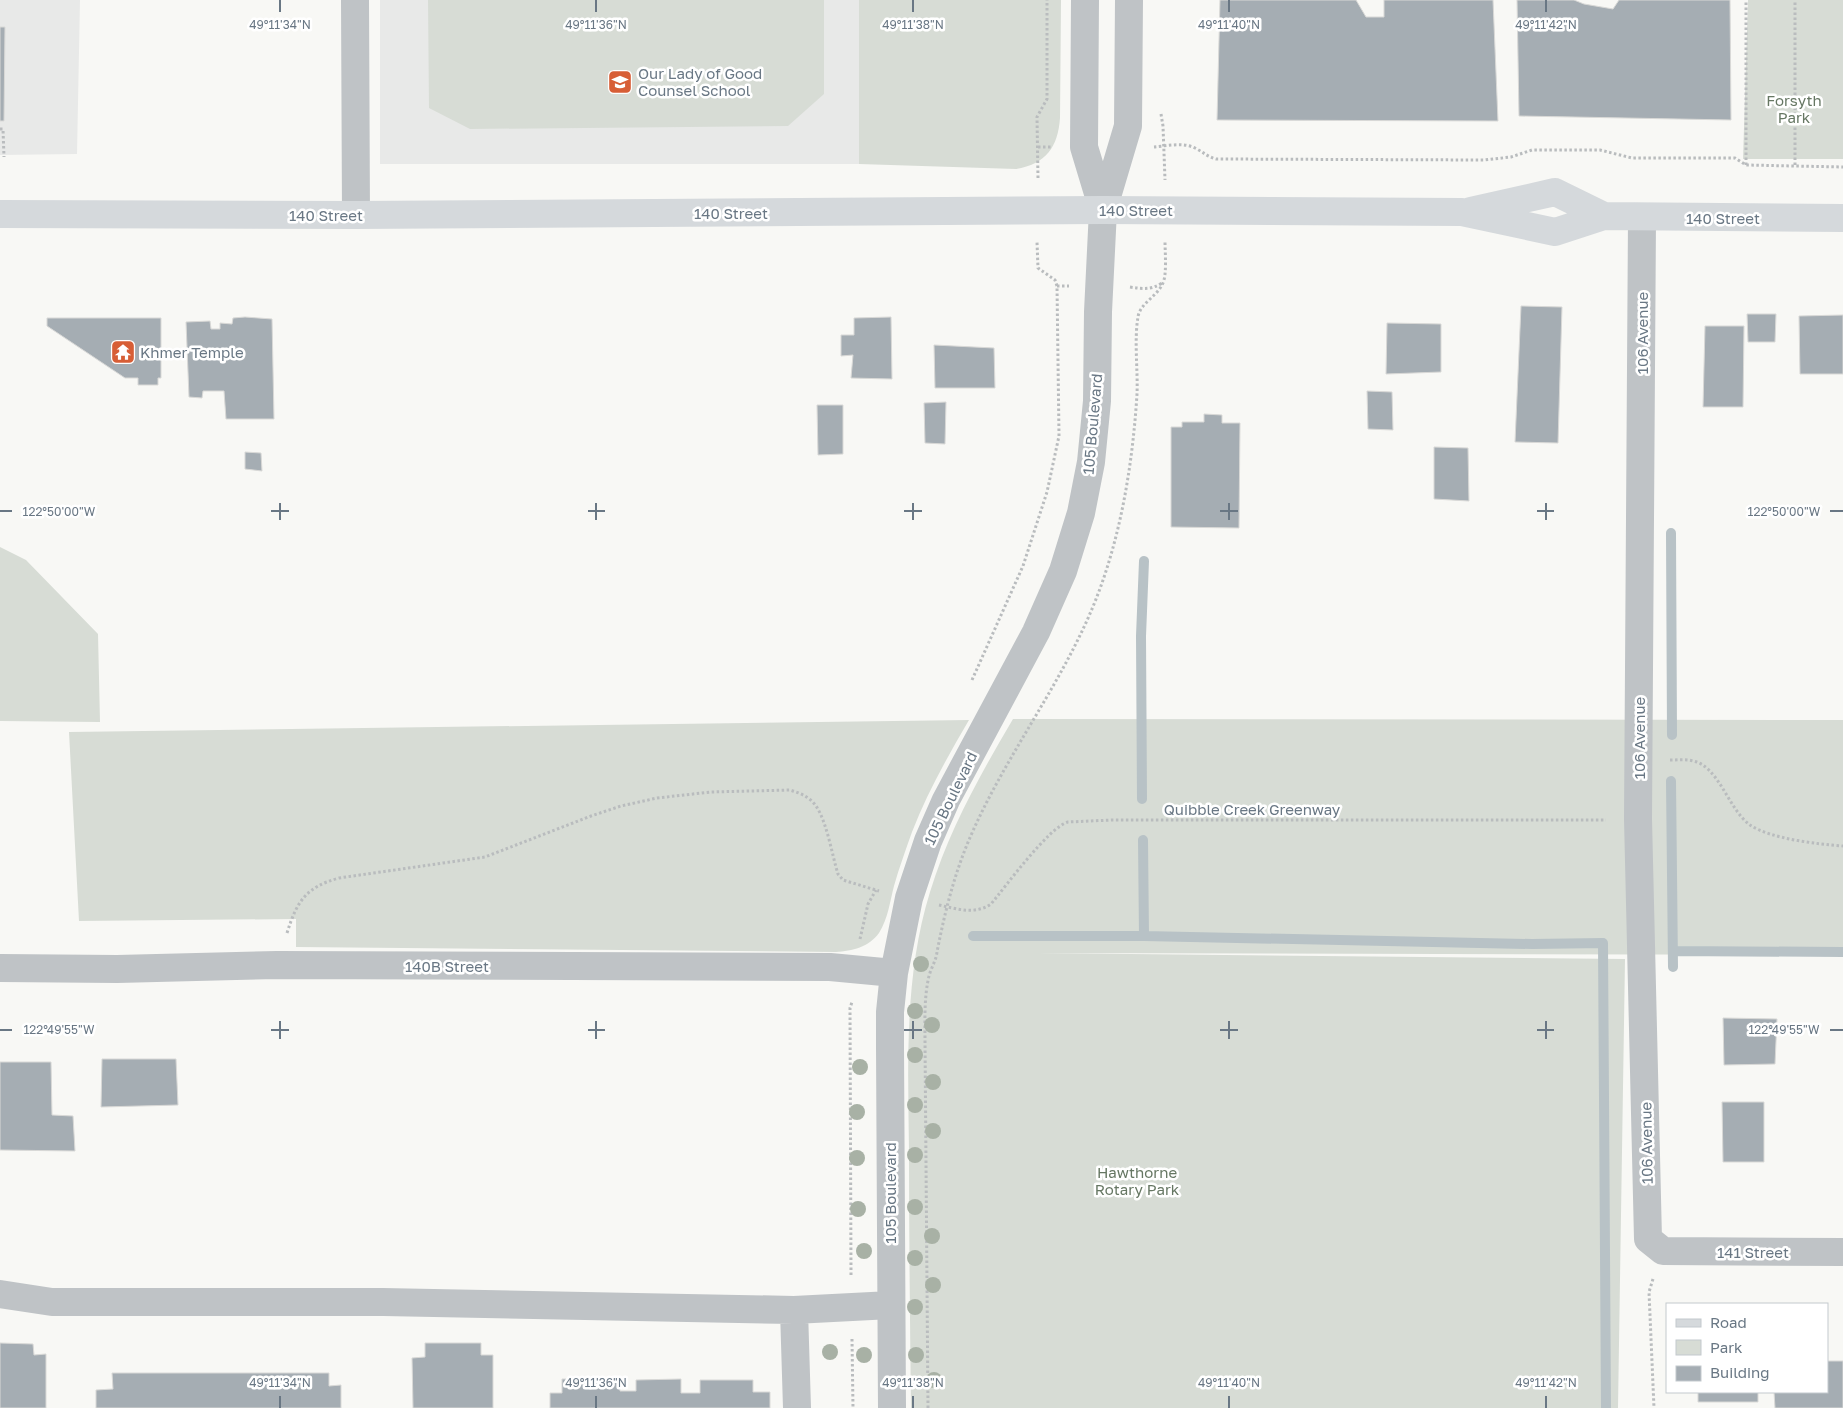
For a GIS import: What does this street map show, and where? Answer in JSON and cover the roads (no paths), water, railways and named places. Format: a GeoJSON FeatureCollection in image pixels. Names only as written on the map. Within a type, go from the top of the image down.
{"type":"FeatureCollection","features":[{"type":"Feature","properties":{"kind":"main road","name":"140 Street"},"geometry":{"type":"LineString","coordinates":[[1462,212],[1555,192],[1604,216]]}},
{"type":"Feature","properties":{"kind":"main road","name":"140 Street"},"geometry":{"type":"LineString","coordinates":[[0,214],[356,215],[1102,210],[1462,212],[1555,232],[1604,216],[1642,218],[1843,218]]}},
{"type":"Feature","properties":{"kind":"street"},"geometry":{"type":"LineString","coordinates":[[355,0],[356,215]]}},
{"type":"Feature","properties":{"kind":"street","name":"105 Boulevard"},"geometry":{"type":"LineString","coordinates":[[1085,0],[1084,147],[1102,210]]}},
{"type":"Feature","properties":{"kind":"street","name":"105 Boulevard"},"geometry":{"type":"LineString","coordinates":[[892,1408],[890,1012],[894,973],[909,898],[928,841],[946,800],[1036,632],[1063,571],[1082,513],[1091,462],[1097,401],[1102,210],[1128,126],[1129,0]]}},
{"type":"Feature","properties":{"kind":"street","name":"106 Avenue"},"geometry":{"type":"LineString","coordinates":[[1642,218],[1639,828],[1648,1239],[1660,1262]]}},
{"type":"Feature","properties":{"kind":"street","name":"140B Street"},"geometry":{"type":"LineString","coordinates":[[0,968],[117,970],[277,965],[830,967],[894,973]]}},
{"type":"Feature","properties":{"kind":"street","name":"141 Street"},"geometry":{"type":"LineString","coordinates":[[1660,1262],[1843,1252]]}},
{"type":"Feature","properties":{"kind":"street"},"geometry":{"type":"LineString","coordinates":[[0,1294],[52,1302],[383,1302],[794,1310],[891,1305]]}},
{"type":"Feature","properties":{"kind":"street"},"geometry":{"type":"LineString","coordinates":[[794,1310],[796,1408]]}},
{"type":"Feature","properties":{"kind":"waterway"},"geometry":{"type":"LineString","coordinates":[[1671,533],[1672,735]]}},
{"type":"Feature","properties":{"kind":"waterway"},"geometry":{"type":"LineString","coordinates":[[1142,799],[1141,636],[1144,561]]}},
{"type":"Feature","properties":{"kind":"waterway"},"geometry":{"type":"LineString","coordinates":[[1671,781],[1673,967]]}},
{"type":"Feature","properties":{"kind":"waterway"},"geometry":{"type":"LineString","coordinates":[[1143,840],[1144,936]]}},
{"type":"Feature","properties":{"kind":"waterway"},"geometry":{"type":"LineString","coordinates":[[973,936],[1144,936],[1532,944],[1603,943],[1606,1408]]}},
{"type":"Feature","properties":{"kind":"waterway"},"geometry":{"type":"LineString","coordinates":[[1673,951],[1843,952]]}},
{"type":"Feature","properties":{"kind":"place","name":"Our Lady of Good Counsel School"},"geometry":{"type":"Point","coordinates":[620,82]}},
{"type":"Feature","properties":{"kind":"place","name":"Khmer Temple"},"geometry":{"type":"Point","coordinates":[123,352]}},
{"type":"Feature","properties":{"kind":"park label","name":"Forsyth Park"},"geometry":{"type":"Point","coordinates":[1794,108]}},
{"type":"Feature","properties":{"kind":"park label","name":"Hawthorne Rotary Park"},"geometry":{"type":"Point","coordinates":[1137,1180]}}]}
